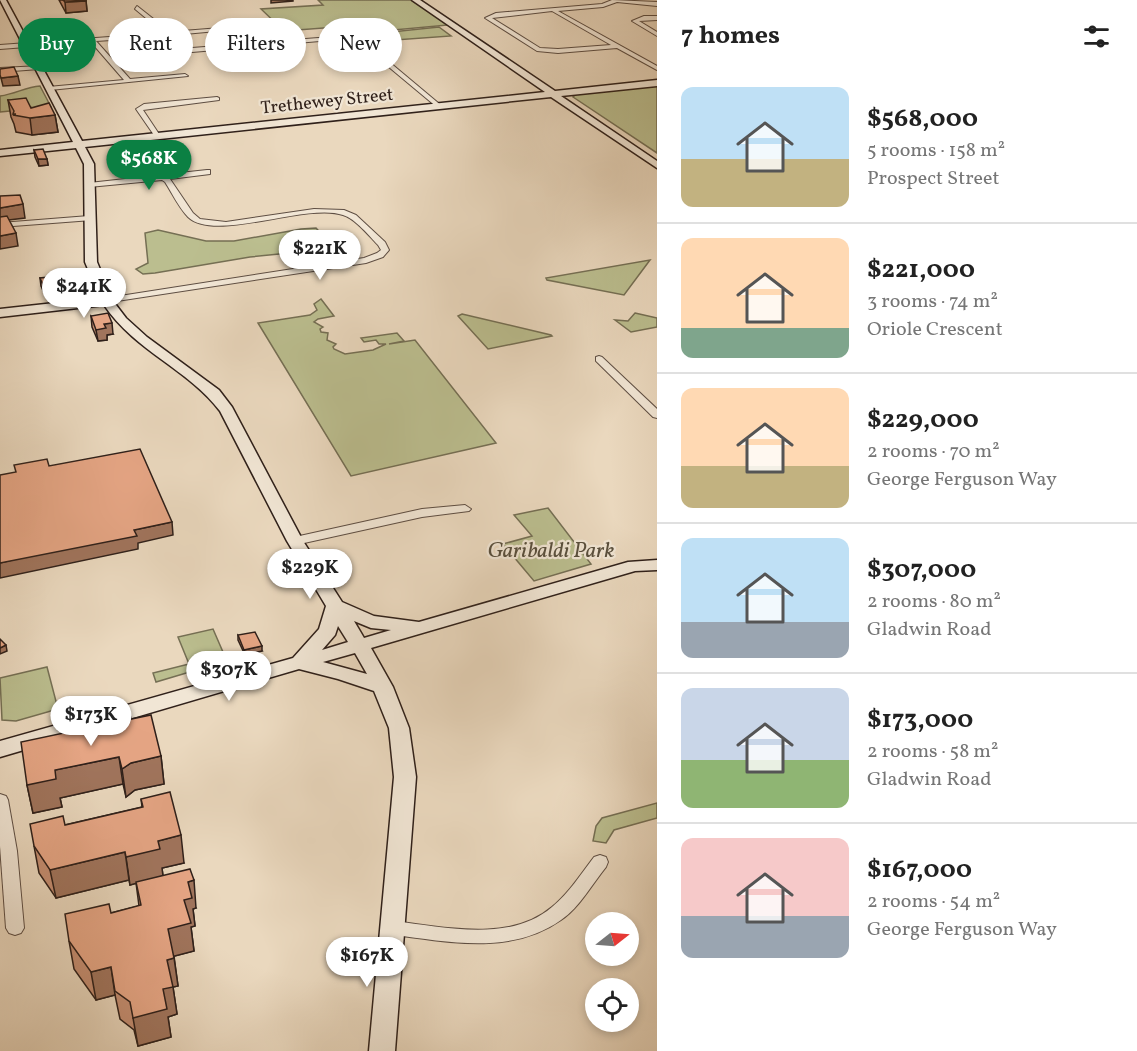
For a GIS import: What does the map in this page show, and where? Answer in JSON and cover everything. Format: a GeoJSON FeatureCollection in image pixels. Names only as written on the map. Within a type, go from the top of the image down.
{"type":"FeatureCollection","features":[{"type":"Feature","properties":{"kind":"main road"},"geometry":{"type":"LineString","coordinates":[[3,0],[18,28]]}},
{"type":"Feature","properties":{"kind":"main road"},"geometry":{"type":"LineString","coordinates":[[415,0],[657,157]]}},
{"type":"Feature","properties":{"kind":"main road"},"geometry":{"type":"LineString","coordinates":[[423,0],[657,165]]}},
{"type":"Feature","properties":{"kind":"main road"},"geometry":{"type":"LineString","coordinates":[[42,72],[89,164],[92,262],[107,301],[121,321],[136,336],[195,377],[222,402],[295,542],[361,646],[383,687],[399,728],[405,777],[382,1051]]}},
{"type":"Feature","properties":{"kind":"main road"},"geometry":{"type":"LineString","coordinates":[[560,96],[657,83]]}},
{"type":"Feature","properties":{"kind":"main road","name":"Trethewey Street"},"geometry":{"type":"LineString","coordinates":[[0,153],[537,96],[560,96]]}},
{"type":"Feature","properties":{"kind":"main road"},"geometry":{"type":"LineString","coordinates":[[0,313],[107,301]]}},
{"type":"Feature","properties":{"kind":"main road"},"geometry":{"type":"LineString","coordinates":[[0,749],[634,566],[657,554]]}},
{"type":"Feature","properties":{"kind":"main road"},"geometry":{"type":"LineString","coordinates":[[634,566],[657,565]]}},
{"type":"Feature","properties":{"kind":"main road"},"geometry":{"type":"LineString","coordinates":[[335,606],[371,622],[392,626],[429,626]]}},
{"type":"Feature","properties":{"kind":"main road"},"geometry":{"type":"LineString","coordinates":[[300,663],[328,631],[335,606]]}},
{"type":"Feature","properties":{"kind":"main road"},"geometry":{"type":"LineString","coordinates":[[300,663],[342,673],[383,687]]}},
{"type":"Feature","properties":{"kind":"street"},"geometry":{"type":"LineString","coordinates":[[462,0],[493,0]]}},
{"type":"Feature","properties":{"kind":"street"},"geometry":{"type":"LineString","coordinates":[[617,46],[553,52],[539,50],[488,18],[496,15],[606,5],[617,0],[657,4]]}},
{"type":"Feature","properties":{"kind":"street"},"geometry":{"type":"LineString","coordinates":[[137,8],[149,18]]}},
{"type":"Feature","properties":{"kind":"street"},"geometry":{"type":"LineString","coordinates":[[553,10],[657,68]]}},
{"type":"Feature","properties":{"kind":"street"},"geometry":{"type":"LineString","coordinates":[[657,18],[635,21],[657,34]]}},
{"type":"Feature","properties":{"kind":"street"},"geometry":{"type":"LineString","coordinates":[[193,50],[356,36],[440,106]]}},
{"type":"Feature","properties":{"kind":"street"},"geometry":{"type":"LineString","coordinates":[[96,44],[128,81]]}},
{"type":"Feature","properties":{"kind":"street"},"geometry":{"type":"LineString","coordinates":[[0,47],[18,46]]}},
{"type":"Feature","properties":{"kind":"street"},"geometry":{"type":"LineString","coordinates":[[0,70],[18,69]]}},
{"type":"Feature","properties":{"kind":"street"},"geometry":{"type":"LineString","coordinates":[[50,88],[185,76]]}},
{"type":"Feature","properties":{"kind":"street"},"geometry":{"type":"LineString","coordinates":[[158,137],[139,109],[144,106],[217,99]]}},
{"type":"Feature","properties":{"kind":"street"},"geometry":{"type":"LineString","coordinates":[[89,185],[207,172]]}},
{"type":"Feature","properties":{"kind":"street"},"geometry":{"type":"LineString","coordinates":[[107,301],[366,260],[380,255],[385,250],[354,217],[344,212],[314,211],[226,224],[198,221],[190,216],[168,181],[163,178]]}},
{"type":"Feature","properties":{"kind":"street"},"geometry":{"type":"LineString","coordinates":[[0,225],[89,218]]}},
{"type":"Feature","properties":{"kind":"street"},"geometry":{"type":"LineString","coordinates":[[599,359],[657,415]]}},
{"type":"Feature","properties":{"kind":"street"},"geometry":{"type":"LineString","coordinates":[[295,542],[422,513],[465,509]]}},
{"type":"Feature","properties":{"kind":"street"},"geometry":{"type":"LineString","coordinates":[[0,800],[9,851],[15,928]]}},
{"type":"Feature","properties":{"kind":"street"},"geometry":{"type":"LineString","coordinates":[[394,928],[481,937],[524,932],[556,914],[600,862]]}},
{"type":"Feature","properties":{"kind":"green space"},"geometry":{"type":"Polygon","coordinates":[[[318,0],[411,0],[448,25],[402,29],[402,18],[318,18],[318,28],[306,29],[306,18],[270,18],[261,9],[323,5],[318,0]]]}},
{"type":"Feature","properties":{"kind":"green space"},"geometry":{"type":"Polygon","coordinates":[[[439,27],[451,36],[402,40],[402,31],[439,27]]]}},
{"type":"Feature","properties":{"kind":"green space"},"geometry":{"type":"Polygon","coordinates":[[[657,85],[657,153],[573,97],[576,94],[657,85]]]}},
{"type":"Feature","properties":{"kind":"green space"},"geometry":{"type":"Polygon","coordinates":[[[40,86],[51,107],[0,112],[0,96],[40,86]]]}},
{"type":"Feature","properties":{"kind":"green space"},"geometry":{"type":"Polygon","coordinates":[[[316,228],[331,244],[299,252],[250,257],[155,273],[143,274],[136,269],[148,263],[145,233],[158,230],[206,241],[234,241],[316,228]]]}},
{"type":"Feature","properties":{"kind":"green space"},"geometry":{"type":"Polygon","coordinates":[[[650,260],[624,295],[546,278],[650,260]]]}},
{"type":"Feature","properties":{"kind":"green space"},"geometry":{"type":"Polygon","coordinates":[[[321,299],[334,316],[314,322],[323,327],[320,329],[321,332],[328,333],[327,340],[336,344],[334,349],[345,354],[373,350],[386,344],[379,344],[376,340],[364,342],[361,338],[397,333],[404,341],[389,344],[415,340],[496,443],[351,476],[258,323],[310,315],[317,310],[314,304],[321,299]]]}},
{"type":"Feature","properties":{"kind":"green space"},"geometry":{"type":"Polygon","coordinates":[[[635,313],[657,318],[657,327],[631,332],[615,320],[628,321],[635,313]]]}},
{"type":"Feature","properties":{"kind":"green space"},"geometry":{"type":"Polygon","coordinates":[[[462,314],[552,336],[488,349],[458,316],[462,314]]]}},
{"type":"Feature","properties":{"kind":"green space","name":"Garibaldi Park"},"geometry":{"type":"Polygon","coordinates":[[[548,508],[591,564],[534,581],[503,544],[532,536],[514,515],[548,508]]]}},
{"type":"Feature","properties":{"kind":"green space"},"geometry":{"type":"Polygon","coordinates":[[[213,629],[229,666],[193,671],[156,682],[153,673],[189,664],[178,637],[213,629]]]}},
{"type":"Feature","properties":{"kind":"green space"},"geometry":{"type":"Polygon","coordinates":[[[47,667],[58,709],[16,721],[2,720],[0,678],[47,667]]]}},
{"type":"Feature","properties":{"kind":"green space"},"geometry":{"type":"Polygon","coordinates":[[[657,803],[657,818],[614,830],[606,843],[593,841],[596,826],[602,818],[657,803]]]}},
{"type":"Feature","properties":{"kind":"building"},"geometry":{"type":"Polygon","coordinates":[[[63,0],[86,0],[86,1],[65,2],[63,0]]]}},
{"type":"Feature","properties":{"kind":"building"},"geometry":{"type":"Polygon","coordinates":[[[14,67],[18,76],[1,78],[0,69],[14,67]]]}},
{"type":"Feature","properties":{"kind":"building"},"geometry":{"type":"Polygon","coordinates":[[[26,98],[31,108],[49,103],[55,115],[30,118],[13,115],[16,114],[13,114],[14,111],[8,100],[26,98]]]}},
{"type":"Feature","properties":{"kind":"building"},"geometry":{"type":"Polygon","coordinates":[[[43,149],[47,159],[38,159],[34,150],[43,149]]]}},
{"type":"Feature","properties":{"kind":"building"},"geometry":{"type":"Polygon","coordinates":[[[20,195],[23,204],[0,208],[0,196],[20,195]]]}},
{"type":"Feature","properties":{"kind":"building"},"geometry":{"type":"Polygon","coordinates":[[[7,216],[16,233],[0,236],[0,217],[7,216]]]}},
{"type":"Feature","properties":{"kind":"building"},"geometry":{"type":"Polygon","coordinates":[[[79,274],[84,284],[78,285],[79,288],[55,292],[54,289],[45,290],[40,278],[79,274]]]}},
{"type":"Feature","properties":{"kind":"building"},"geometry":{"type":"Polygon","coordinates":[[[108,313],[112,323],[104,324],[106,328],[96,330],[91,316],[108,313]]]}},
{"type":"Feature","properties":{"kind":"building"},"geometry":{"type":"Polygon","coordinates":[[[140,449],[172,522],[134,530],[137,536],[0,563],[0,475],[16,472],[14,465],[47,459],[49,466],[140,449]]]}},
{"type":"Feature","properties":{"kind":"building"},"geometry":{"type":"Polygon","coordinates":[[[255,632],[262,646],[244,650],[238,635],[255,632]]]}},
{"type":"Feature","properties":{"kind":"building"},"geometry":{"type":"Polygon","coordinates":[[[0,639],[6,645],[0,648],[0,639]]]}},
{"type":"Feature","properties":{"kind":"building"},"geometry":{"type":"Polygon","coordinates":[[[130,714],[131,719],[151,715],[161,756],[131,763],[122,769],[119,757],[55,770],[56,779],[27,785],[21,742],[97,726],[96,721],[130,714]]]}},
{"type":"Feature","properties":{"kind":"building"},"geometry":{"type":"Polygon","coordinates":[[[170,792],[181,835],[158,841],[160,849],[126,857],[125,852],[50,870],[34,846],[30,824],[63,816],[65,825],[143,807],[141,799],[170,792]]]}},
{"type":"Feature","properties":{"kind":"building"},"geometry":{"type":"Polygon","coordinates":[[[190,869],[194,880],[188,882],[192,898],[184,900],[191,923],[168,929],[174,958],[167,960],[173,987],[163,989],[167,1009],[133,1018],[130,1002],[115,991],[111,967],[91,972],[69,941],[65,914],[109,904],[111,913],[141,905],[136,882],[190,869]]]}}]}
